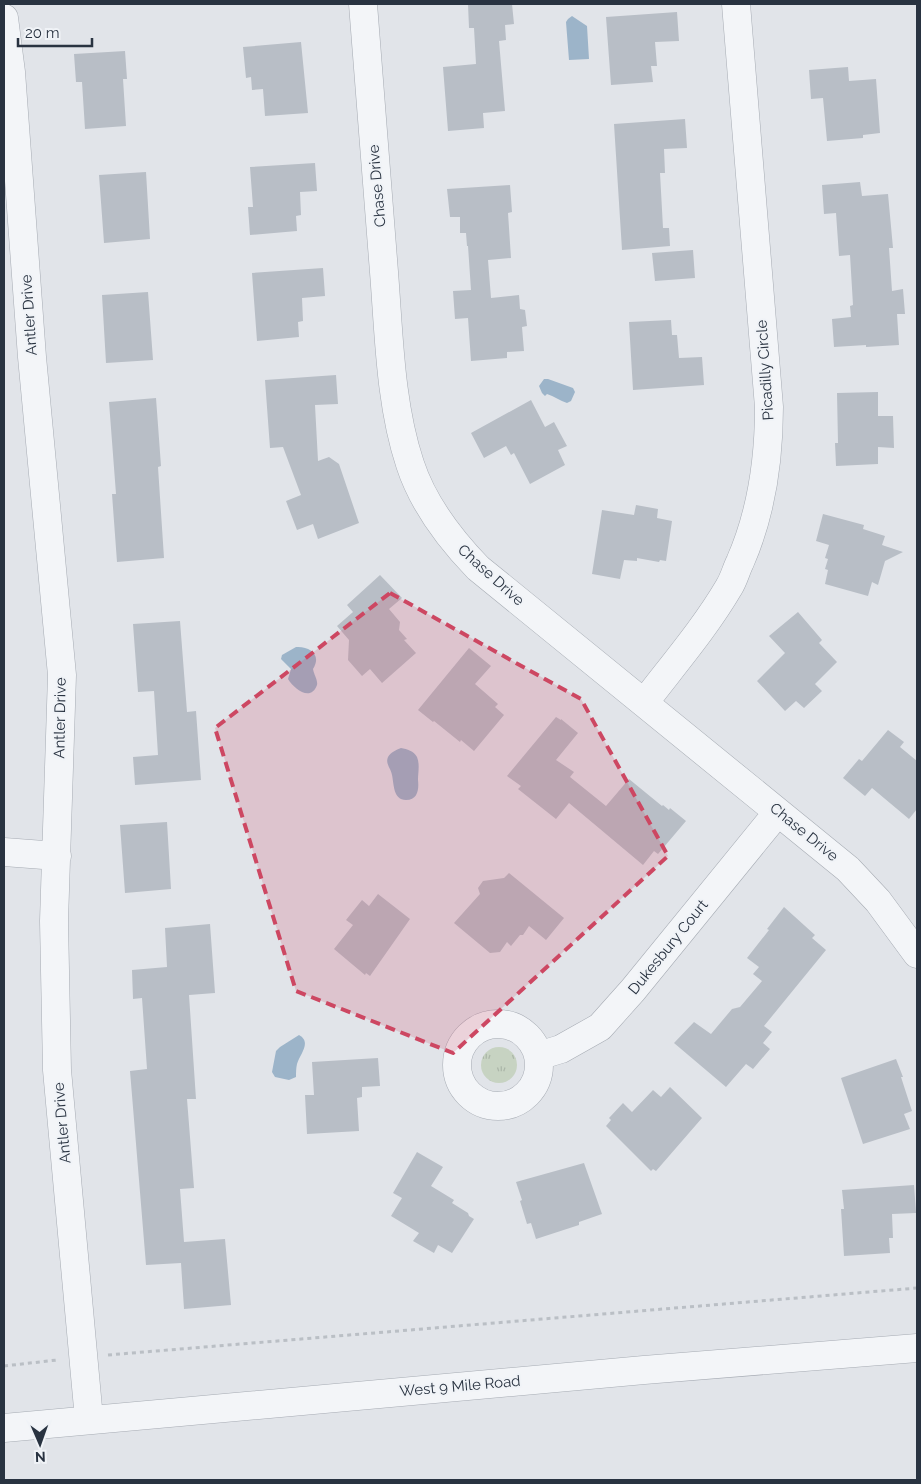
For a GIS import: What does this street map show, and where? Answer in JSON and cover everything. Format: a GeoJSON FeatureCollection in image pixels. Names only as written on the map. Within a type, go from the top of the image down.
{"type":"FeatureCollection","features":[{"type":"Feature","properties":{"kind":"street","name":"Chase Drive"},"geometry":{"type":"LineString","coordinates":[[362,4],[390,348],[398,412],[410,465],[428,503],[443,527],[478,568],[848,868],[878,901],[917,954]]}},
{"type":"Feature","properties":{"kind":"street","name":"Picadilly Circle"},"geometry":{"type":"LineString","coordinates":[[644,703],[730,586],[750,540],[761,500],[766,472],[769,443],[769,407],[736,4]]}},
{"type":"Feature","properties":{"kind":"street","name":"Antler Drive"},"geometry":{"type":"LineString","coordinates":[[4,18],[11,72],[32,357],[62,675],[54,921],[57,1070],[89,1419]]}},
{"type":"Feature","properties":{"kind":"street","name":"Dukesbury Court"},"geometry":{"type":"LineString","coordinates":[[538,1056],[561,1049],[600,1027],[634,990],[778,812]]}},
{"type":"Feature","properties":{"kind":"street"},"geometry":{"type":"LineString","coordinates":[[4,852],[57,856]]}},
{"type":"Feature","properties":{"kind":"street","name":"West 9 Mile Road"},"geometry":{"type":"LineString","coordinates":[[4,1428],[644,1370],[917,1348]]}},
{"type":"Feature","properties":{"kind":"path"},"geometry":{"type":"LineString","coordinates":[[4,1366],[83,1357],[917,1288]]}},
{"type":"Feature","properties":{"kind":"highlighted area"},"geometry":{"type":"Polygon","coordinates":[[[390,593],[581,699],[668,856],[453,1053],[296,991],[215,728],[390,593]]]}},
{"type":"Feature","properties":{"kind":"green space"},"geometry":{"type":"Polygon","coordinates":[[[499,1047],[511,1053],[517,1065],[511,1077],[499,1083],[487,1077],[481,1065],[487,1053],[499,1047]]]}},
{"type":"Feature","properties":{"kind":"water"},"geometry":{"type":"Polygon","coordinates":[[[572,16],[587,26],[589,59],[569,60],[566,22],[572,16]]]}},
{"type":"Feature","properties":{"kind":"water"},"geometry":{"type":"Polygon","coordinates":[[[544,379],[573,388],[575,392],[571,401],[567,403],[547,394],[545,396],[539,386],[544,379]]]}},
{"type":"Feature","properties":{"kind":"water"},"geometry":{"type":"Polygon","coordinates":[[[296,647],[306,648],[313,652],[315,656],[316,660],[313,669],[317,685],[311,693],[298,690],[291,683],[288,679],[291,669],[281,659],[282,655],[296,647]]]}},
{"type":"Feature","properties":{"kind":"water"},"geometry":{"type":"Polygon","coordinates":[[[401,748],[414,753],[417,757],[418,790],[410,800],[402,799],[396,794],[387,762],[388,757],[395,750],[401,748]]]}},
{"type":"Feature","properties":{"kind":"water"},"geometry":{"type":"Polygon","coordinates":[[[299,1035],[305,1041],[305,1045],[297,1064],[296,1077],[289,1080],[275,1077],[272,1072],[276,1051],[299,1035]]]}},
{"type":"Feature","properties":{"kind":"building"},"geometry":{"type":"Polygon","coordinates":[[[468,4],[512,4],[514,24],[505,25],[506,40],[499,41],[505,111],[483,113],[484,128],[448,131],[443,67],[476,64],[474,28],[469,28],[468,4]]]}},
{"type":"Feature","properties":{"kind":"building"},"geometry":{"type":"Polygon","coordinates":[[[677,12],[679,41],[655,42],[657,66],[651,66],[653,82],[611,85],[606,17],[677,12]]]}},
{"type":"Feature","properties":{"kind":"building"},"geometry":{"type":"Polygon","coordinates":[[[301,42],[308,113],[265,116],[263,89],[252,90],[251,77],[246,78],[243,47],[301,42]]]}},
{"type":"Feature","properties":{"kind":"building"},"geometry":{"type":"Polygon","coordinates":[[[125,51],[127,79],[123,79],[126,126],[85,129],[82,82],[76,82],[74,54],[125,51]]]}},
{"type":"Feature","properties":{"kind":"building"},"geometry":{"type":"Polygon","coordinates":[[[848,67],[849,81],[876,79],[880,133],[863,135],[863,138],[827,141],[823,98],[811,99],[809,70],[848,67]]]}},
{"type":"Feature","properties":{"kind":"building"},"geometry":{"type":"Polygon","coordinates":[[[685,119],[687,148],[664,149],[665,173],[660,173],[663,228],[669,228],[670,246],[622,250],[614,124],[685,119]]]}},
{"type":"Feature","properties":{"kind":"building"},"geometry":{"type":"Polygon","coordinates":[[[315,163],[317,191],[300,192],[301,215],[296,216],[297,231],[250,235],[248,207],[253,207],[250,167],[315,163]]]}},
{"type":"Feature","properties":{"kind":"building"},"geometry":{"type":"Polygon","coordinates":[[[146,172],[150,239],[104,243],[99,175],[146,172]]]}},
{"type":"Feature","properties":{"kind":"building"},"geometry":{"type":"Polygon","coordinates":[[[860,182],[862,196],[888,194],[893,248],[889,248],[892,291],[903,289],[905,314],[897,314],[899,345],[834,347],[832,319],[851,317],[850,306],[853,305],[850,255],[839,256],[836,213],[824,214],[822,185],[860,182]]]}},
{"type":"Feature","properties":{"kind":"building"},"geometry":{"type":"Polygon","coordinates":[[[510,185],[512,212],[508,213],[511,258],[488,260],[491,298],[519,295],[520,309],[525,310],[527,326],[522,327],[524,351],[507,352],[507,358],[471,361],[468,318],[455,319],[453,291],[471,290],[468,246],[466,233],[460,233],[460,217],[450,217],[447,189],[510,185]]]}},
{"type":"Feature","properties":{"kind":"building"},"geometry":{"type":"Polygon","coordinates":[[[693,250],[695,278],[655,281],[652,253],[693,250]]]}},
{"type":"Feature","properties":{"kind":"building"},"geometry":{"type":"Polygon","coordinates":[[[323,268],[325,296],[302,298],[303,321],[298,322],[299,337],[257,341],[252,273],[323,268]]]}},
{"type":"Feature","properties":{"kind":"building"},"geometry":{"type":"Polygon","coordinates":[[[148,292],[153,360],[106,363],[102,295],[148,292]]]}},
{"type":"Feature","properties":{"kind":"building"},"geometry":{"type":"Polygon","coordinates":[[[671,320],[672,335],[677,335],[679,358],[702,357],[704,385],[633,390],[629,322],[671,320]]]}},
{"type":"Feature","properties":{"kind":"building"},"geometry":{"type":"Polygon","coordinates":[[[336,375],[338,404],[315,405],[318,461],[329,457],[339,464],[359,523],[318,539],[313,524],[297,530],[286,501],[301,495],[283,447],[270,448],[265,380],[336,375]]]}},
{"type":"Feature","properties":{"kind":"building"},"geometry":{"type":"Polygon","coordinates":[[[878,392],[878,416],[893,416],[894,448],[878,447],[878,464],[836,466],[835,443],[838,443],[837,393],[878,392]]]}},
{"type":"Feature","properties":{"kind":"building"},"geometry":{"type":"Polygon","coordinates":[[[156,398],[161,466],[158,467],[164,558],[117,562],[112,494],[116,494],[109,402],[156,398]]]}},
{"type":"Feature","properties":{"kind":"building"},"geometry":{"type":"Polygon","coordinates":[[[531,400],[545,427],[554,422],[567,446],[558,450],[565,465],[530,484],[514,453],[511,455],[506,446],[484,458],[471,433],[531,400]]]}},
{"type":"Feature","properties":{"kind":"building"},"geometry":{"type":"Polygon","coordinates":[[[636,505],[658,509],[657,518],[672,521],[666,561],[660,560],[659,562],[637,558],[637,561],[624,560],[620,579],[592,574],[602,510],[634,515],[636,505]]]}},
{"type":"Feature","properties":{"kind":"building"},"geometry":{"type":"Polygon","coordinates":[[[823,514],[864,525],[863,529],[885,536],[882,545],[903,552],[885,561],[878,585],[872,582],[868,596],[825,584],[828,570],[825,569],[828,559],[825,558],[829,545],[816,541],[823,514]]]}},
{"type":"Feature","properties":{"kind":"building"},"geometry":{"type":"Polygon","coordinates":[[[380,575],[402,598],[389,609],[400,622],[399,630],[407,639],[404,640],[416,653],[382,683],[370,669],[362,676],[348,660],[349,640],[337,626],[353,612],[347,605],[380,575]]]}},
{"type":"Feature","properties":{"kind":"building"},"geometry":{"type":"Polygon","coordinates":[[[798,612],[822,640],[819,643],[837,662],[815,684],[822,691],[804,708],[796,701],[785,711],[757,681],[785,653],[769,636],[798,612]]]}},
{"type":"Feature","properties":{"kind":"building"},"geometry":{"type":"Polygon","coordinates":[[[180,621],[187,712],[196,711],[201,780],[135,785],[133,757],[158,755],[154,691],[138,692],[133,624],[180,621]]]}},
{"type":"Feature","properties":{"kind":"building"},"geometry":{"type":"Polygon","coordinates":[[[469,648],[491,666],[475,684],[498,704],[495,707],[504,715],[474,751],[418,710],[469,648]]]}},
{"type":"Feature","properties":{"kind":"building"},"geometry":{"type":"Polygon","coordinates":[[[556,717],[578,733],[556,760],[574,772],[570,777],[606,806],[629,779],[662,806],[669,810],[670,808],[686,821],[658,854],[654,851],[643,865],[569,803],[556,819],[518,789],[521,786],[507,776],[556,717]]]}},
{"type":"Feature","properties":{"kind":"building"},"geometry":{"type":"Polygon","coordinates":[[[888,730],[904,742],[900,747],[917,761],[917,809],[909,819],[872,788],[865,796],[843,778],[859,759],[862,761],[888,730]]]}},
{"type":"Feature","properties":{"kind":"building"},"geometry":{"type":"Polygon","coordinates":[[[167,822],[171,889],[125,893],[120,825],[167,822]]]}},
{"type":"Feature","properties":{"kind":"building"},"geometry":{"type":"Polygon","coordinates":[[[509,873],[564,918],[546,940],[529,926],[523,935],[520,935],[511,946],[507,942],[500,952],[490,953],[454,923],[480,894],[478,888],[483,881],[504,878],[509,873]]]}},
{"type":"Feature","properties":{"kind":"building"},"geometry":{"type":"Polygon","coordinates":[[[378,894],[410,919],[370,976],[366,973],[365,975],[334,949],[353,925],[346,920],[362,900],[369,906],[378,894]]]}},
{"type":"Feature","properties":{"kind":"building"},"geometry":{"type":"Polygon","coordinates":[[[784,907],[815,935],[812,938],[826,950],[764,1026],[772,1032],[763,1043],[770,1049],[753,1069],[746,1064],[726,1087],[674,1043],[694,1022],[711,1034],[732,1009],[740,1007],[762,981],[753,974],[759,967],[747,958],[784,907]]]}},
{"type":"Feature","properties":{"kind":"building"},"geometry":{"type":"Polygon","coordinates":[[[210,924],[215,993],[189,995],[196,1099],[187,1099],[194,1188],[180,1189],[184,1242],[225,1239],[231,1305],[184,1309],[181,1263],[146,1265],[130,1071],[147,1069],[142,998],[133,999],[132,970],[167,967],[165,928],[210,924]]]}},
{"type":"Feature","properties":{"kind":"building"},"geometry":{"type":"Polygon","coordinates":[[[378,1058],[380,1086],[362,1087],[362,1097],[357,1098],[359,1131],[307,1134],[305,1095],[314,1095],[312,1062],[378,1058]]]}},
{"type":"Feature","properties":{"kind":"building"},"geometry":{"type":"Polygon","coordinates":[[[896,1059],[912,1111],[904,1114],[910,1129],[863,1144],[841,1078],[896,1059]]]}},
{"type":"Feature","properties":{"kind":"building"},"geometry":{"type":"Polygon","coordinates":[[[670,1087],[702,1118],[656,1171],[653,1169],[651,1171],[606,1126],[611,1120],[609,1118],[623,1103],[632,1112],[653,1090],[661,1097],[670,1087]]]}},
{"type":"Feature","properties":{"kind":"building"},"geometry":{"type":"Polygon","coordinates":[[[417,1152],[443,1167],[431,1186],[454,1200],[452,1203],[474,1219],[452,1253],[438,1245],[434,1253],[413,1241],[419,1233],[391,1216],[402,1198],[393,1193],[417,1152]]]}},
{"type":"Feature","properties":{"kind":"building"},"geometry":{"type":"Polygon","coordinates":[[[584,1163],[602,1214],[579,1222],[579,1225],[536,1239],[531,1223],[527,1224],[516,1182],[584,1163]]]}},
{"type":"Feature","properties":{"kind":"building"},"geometry":{"type":"Polygon","coordinates":[[[914,1185],[916,1213],[892,1214],[893,1238],[889,1238],[890,1253],[844,1256],[841,1209],[844,1209],[842,1190],[914,1185]]]}}]}
